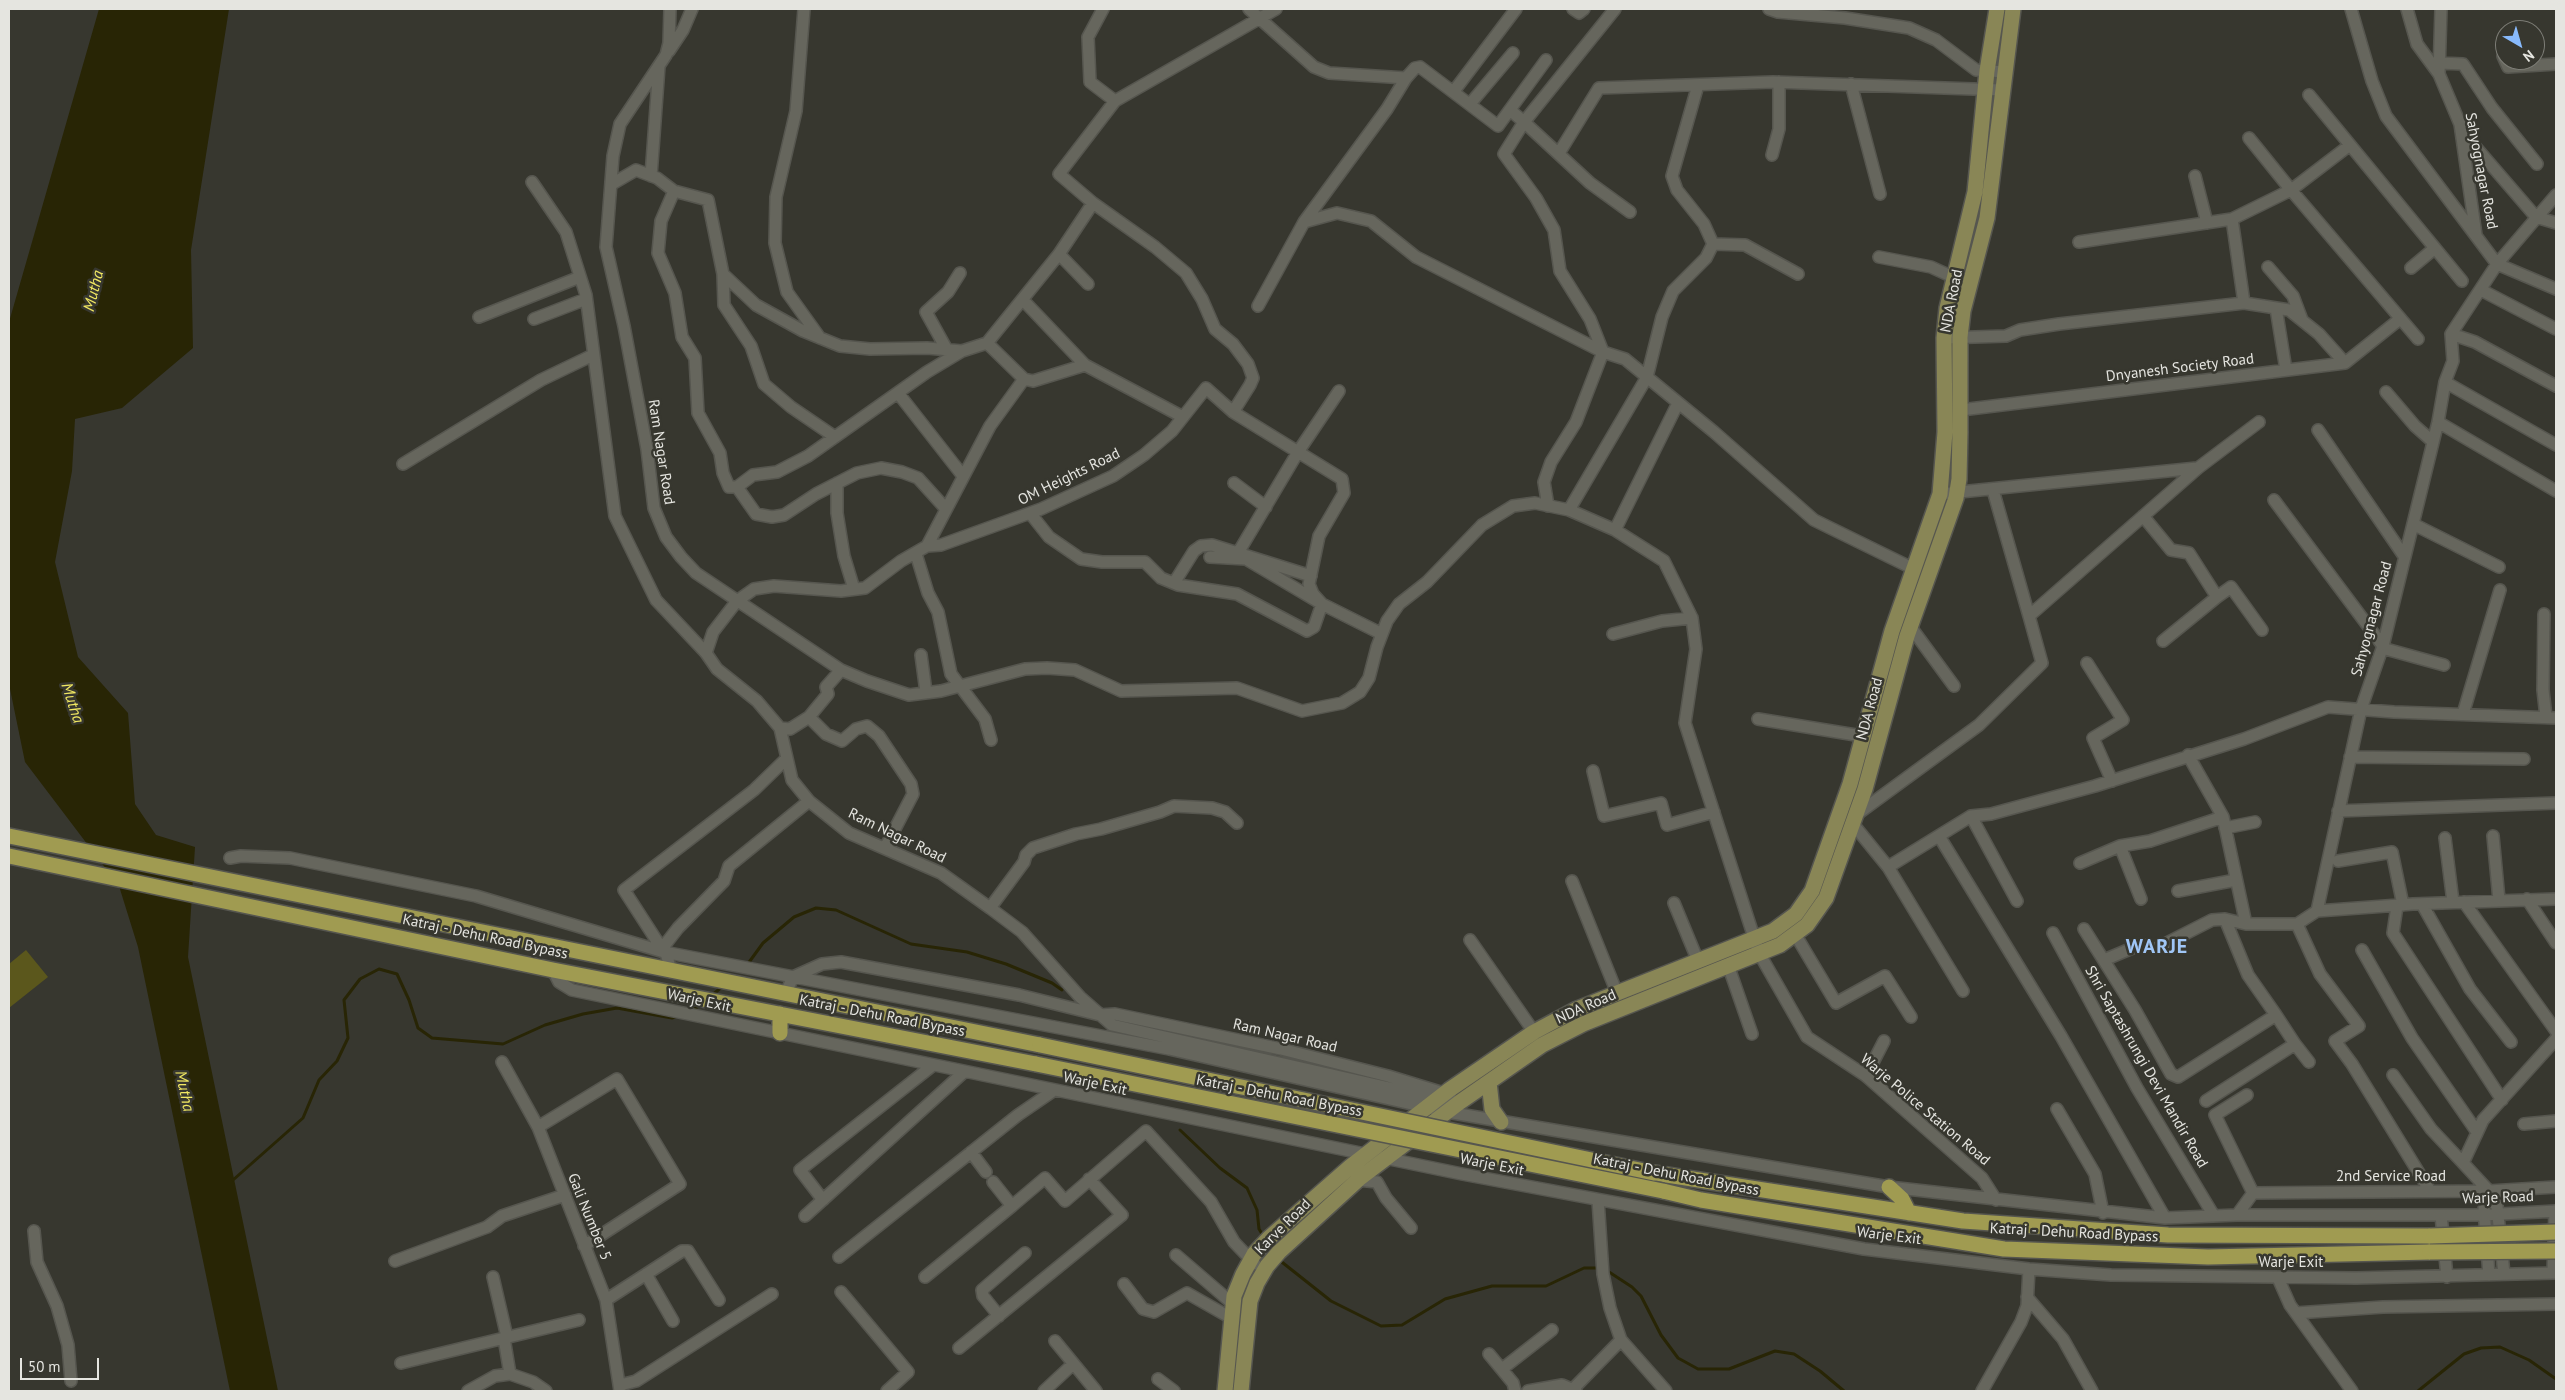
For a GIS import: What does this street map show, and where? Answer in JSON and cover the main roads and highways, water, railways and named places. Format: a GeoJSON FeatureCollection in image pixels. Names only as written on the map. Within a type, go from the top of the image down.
{"type":"FeatureCollection","features":[{"type":"Feature","properties":{"kind":"highway","name":"Katraj - Dehu Road Bypass"},"geometry":{"type":"LineString","coordinates":[[9,836],[785,995],[1040,1045],[1654,1173],[1909,1213],[1963,1221],[2168,1236],[2430,1236],[2556,1232]]}},
{"type":"Feature","properties":{"kind":"highway","name":"Katraj - Dehu Road Bypass"},"geometry":{"type":"LineString","coordinates":[[9,856],[553,970],[1036,1064],[1701,1200],[2004,1249],[2208,1257],[2556,1251]]}},
{"type":"Feature","properties":{"kind":"highway"},"geometry":{"type":"LineString","coordinates":[[780,1014],[780,1033]]}},
{"type":"Feature","properties":{"kind":"highway"},"geometry":{"type":"LineString","coordinates":[[1889,1186],[1902,1199],[1909,1213]]}},
{"type":"Feature","properties":{"kind":"main road","name":"NDA Road"},"geometry":{"type":"LineString","coordinates":[[1365,1154],[1437,1099],[1534,1032],[1577,1009],[1773,931],[1796,914],[1812,892],[1838,816],[1892,631],[1940,494],[1944,432],[1944,338],[1947,308],[1975,192],[1987,72],[1997,9]]}},
{"type":"Feature","properties":{"kind":"main road","name":"NDA Road"},"geometry":{"type":"LineString","coordinates":[[1386,1158],[1488,1082],[1566,1032],[1780,945],[1812,919],[1826,898],[1854,820],[1910,626],[1956,494],[1959,479],[1961,410],[1960,337],[1963,311],[1987,218],[2004,72],[2014,9]]}},
{"type":"Feature","properties":{"kind":"main road"},"geometry":{"type":"LineString","coordinates":[[1838,816],[1854,820]]}},
{"type":"Feature","properties":{"kind":"main road"},"geometry":{"type":"LineString","coordinates":[[1488,1082],[1492,1109],[1501,1122]]}},
{"type":"Feature","properties":{"kind":"main road","name":"Karve Road"},"geometry":{"type":"LineString","coordinates":[[1225,1391],[1232,1311],[1243,1274],[1253,1257],[1269,1238],[1365,1154]]}},
{"type":"Feature","properties":{"kind":"main road","name":"Karve Road"},"geometry":{"type":"LineString","coordinates":[[1241,1391],[1250,1301],[1265,1269],[1279,1252],[1359,1179],[1386,1158]]}},
{"type":"Feature","properties":{"kind":"water","name":"Mutha"},"geometry":{"type":"Polygon","coordinates":[[[99,9],[229,9],[191,250],[193,348],[122,408],[75,419],[72,471],[55,562],[78,657],[128,713],[135,804],[156,835],[195,847],[188,957],[278,1391],[230,1391],[138,947],[119,886],[25,762],[9,684],[9,322],[99,9]]]}},
{"type":"Feature","properties":{"kind":"waterway"},"geometry":{"type":"LineString","coordinates":[[747,965],[763,943],[794,917],[816,908],[836,910],[911,944],[967,952],[1006,964],[1052,983],[1062,990]]}},
{"type":"Feature","properties":{"kind":"waterway"},"geometry":{"type":"LineString","coordinates":[[233,1180],[303,1118],[319,1080],[337,1061],[348,1038],[344,1000],[360,979],[379,969],[397,974],[409,1000],[418,1028],[432,1038],[503,1044],[545,1025],[583,1014],[617,1008],[672,1018],[678,1016]]}},
{"type":"Feature","properties":{"kind":"waterway"},"geometry":{"type":"LineString","coordinates":[[711,996],[723,986]]}},
{"type":"Feature","properties":{"kind":"waterway"},"geometry":{"type":"LineString","coordinates":[[691,1011],[702,1004]]}},
{"type":"Feature","properties":{"kind":"waterway"},"geometry":{"type":"LineString","coordinates":[[1180,1130],[1220,1168],[1247,1188],[1257,1210],[1259,1229],[1264,1237]]}},
{"type":"Feature","properties":{"kind":"waterway"},"geometry":{"type":"LineString","coordinates":[[1278,1259],[1331,1301],[1381,1326],[1402,1325],[1445,1299],[1492,1286],[1546,1286],[1584,1268],[1600,1268]]}},
{"type":"Feature","properties":{"kind":"waterway"},"geometry":{"type":"LineString","coordinates":[[1606,1270],[1632,1287],[1641,1296],[1661,1335],[1678,1358],[1698,1369],[1729,1369],[1775,1351],[1794,1354],[1820,1371],[1844,1391]]}},
{"type":"Feature","properties":{"kind":"waterway"},"geometry":{"type":"LineString","coordinates":[[2418,1391],[2464,1354],[2481,1348],[2500,1347],[2529,1360],[2556,1379]]}},
{"type":"Feature","properties":{"kind":"district","name":"WARJE"},"geometry":{"type":"Point","coordinates":[2157,947]}}]}
